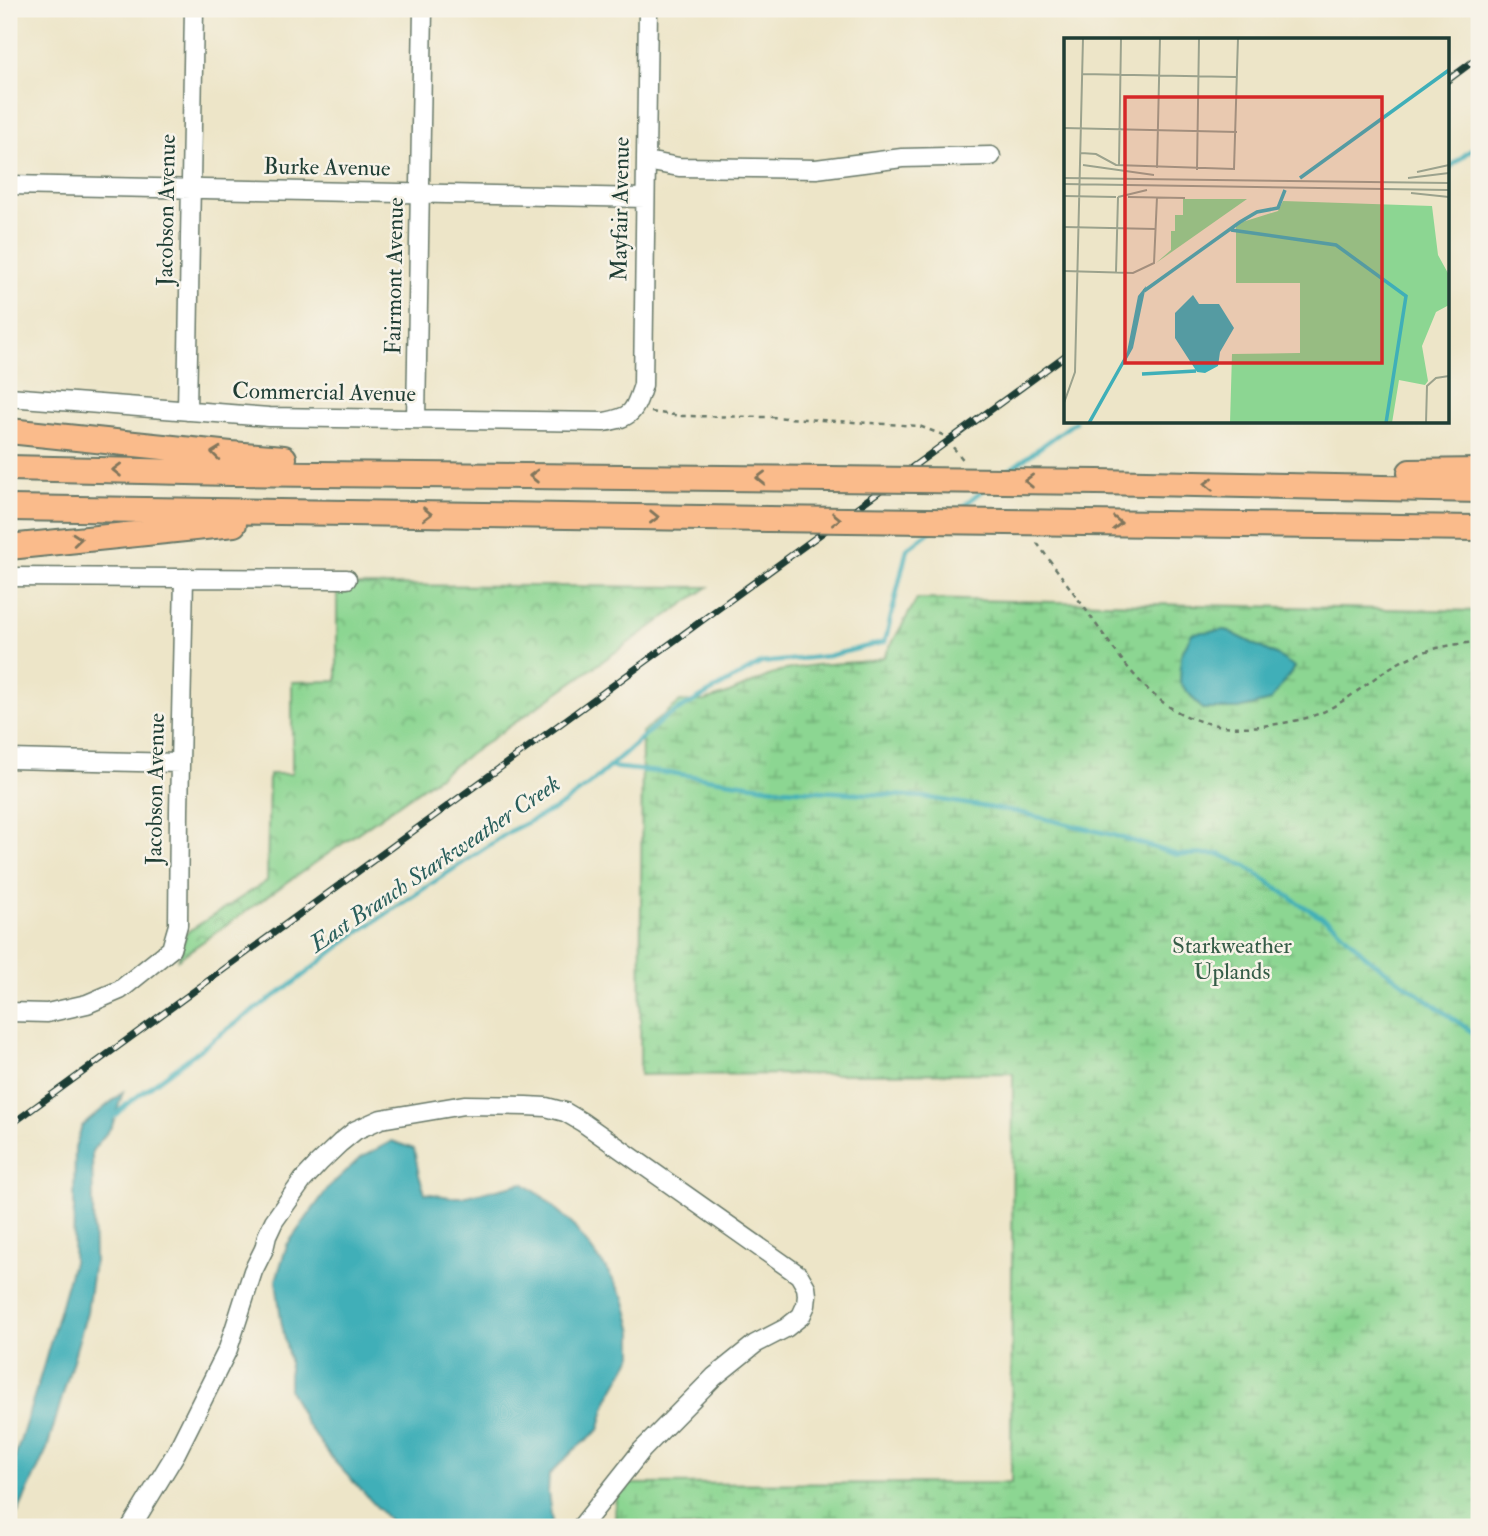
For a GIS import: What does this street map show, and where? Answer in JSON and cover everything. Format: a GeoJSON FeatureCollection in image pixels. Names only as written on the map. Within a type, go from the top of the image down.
{"type":"FeatureCollection","features":[{"type":"Feature","properties":{"kind":"highway"},"geometry":{"type":"LineString","coordinates":[[9,431],[455,475]]}},
{"type":"Feature","properties":{"kind":"highway"},"geometry":{"type":"LineString","coordinates":[[9,468],[1097,482],[1479,490]]}},
{"type":"Feature","properties":{"kind":"highway"},"geometry":{"type":"LineString","coordinates":[[1277,485],[1371,473],[1479,471]]}},
{"type":"Feature","properties":{"kind":"highway"},"geometry":{"type":"LineString","coordinates":[[9,508],[1479,528]]}},
{"type":"Feature","properties":{"kind":"highway"},"geometry":{"type":"LineString","coordinates":[[9,547],[358,513]]}},
{"type":"Feature","properties":{"kind":"highway"},"geometry":{"type":"LineString","coordinates":[[1148,524],[1388,541],[1479,543]]}},
{"type":"Feature","properties":{"kind":"street","name":"Jacobson Avenue"},"geometry":{"type":"LineString","coordinates":[[187,411],[194,9]]}},
{"type":"Feature","properties":{"kind":"street","name":"Fairmont Avenue"},"geometry":{"type":"LineString","coordinates":[[416,419],[423,9]]}},
{"type":"Feature","properties":{"kind":"street","name":"Mayfair Avenue"},"geometry":{"type":"LineString","coordinates":[[635,409],[643,385],[648,9]]}},
{"type":"Feature","properties":{"kind":"street"},"geometry":{"type":"LineString","coordinates":[[646,160],[679,167],[816,169],[902,158],[990,156]]}},
{"type":"Feature","properties":{"kind":"street","name":"Burke Avenue"},"geometry":{"type":"LineString","coordinates":[[9,185],[645,198]]}},
{"type":"Feature","properties":{"kind":"street","name":"Commercial Avenue"},"geometry":{"type":"LineString","coordinates":[[9,397],[269,417],[604,422],[619,419],[635,409]]}},
{"type":"Feature","properties":{"kind":"street"},"geometry":{"type":"LineString","coordinates":[[9,577],[347,579]]}},
{"type":"Feature","properties":{"kind":"street","name":"Jacobson Avenue"},"geometry":{"type":"LineString","coordinates":[[9,1012],[47,1013],[87,1004],[120,990],[171,949],[178,925],[184,578]]}},
{"type":"Feature","properties":{"kind":"street"},"geometry":{"type":"LineString","coordinates":[[9,759],[180,763]]}},
{"type":"Feature","properties":{"kind":"street"},"geometry":{"type":"LineString","coordinates":[[131,1527],[176,1453],[228,1349],[267,1236],[303,1180],[356,1130],[382,1119],[464,1105],[491,1105],[546,1108],[565,1112],[799,1275],[806,1286],[806,1305],[801,1316],[786,1328],[755,1344],[713,1377],[642,1450],[581,1527]]}},
{"type":"Feature","properties":{"kind":"path"},"geometry":{"type":"LineString","coordinates":[[635,409],[682,416],[771,417],[919,426],[943,435],[971,469]]}},
{"type":"Feature","properties":{"kind":"path"},"geometry":{"type":"LineString","coordinates":[[1036,543],[1150,694],[1171,709],[1205,724],[1239,728],[1276,724],[1319,714],[1353,695],[1386,670],[1423,651],[1479,642]]}},
{"type":"Feature","properties":{"kind":"green space"},"geometry":{"type":"Polygon","coordinates":[[[337,585],[708,587],[178,959],[186,933],[267,881],[269,774],[292,774],[292,682],[337,681],[337,585]]]}},
{"type":"Feature","properties":{"kind":"green space","name":"Starkweather Uplands"},"geometry":{"type":"Polygon","coordinates":[[[917,599],[1479,611],[1479,1527],[615,1527],[616,1484],[1011,1483],[1013,1073],[640,1075],[642,732],[680,702],[705,701],[780,671],[815,665],[871,661],[884,657],[917,599]],[[1226,630],[1282,683],[1295,668],[1276,655],[1226,630]]]}},
{"type":"Feature","properties":{"kind":"water"},"geometry":{"type":"Polygon","coordinates":[[[1226,630],[1295,667],[1270,701],[1239,709],[1202,709],[1180,683],[1181,655],[1192,633],[1226,630]]]}},
{"type":"Feature","properties":{"kind":"water"},"geometry":{"type":"Polygon","coordinates":[[[123,1092],[112,1126],[92,1151],[94,1262],[87,1312],[47,1449],[9,1526],[9,1477],[73,1262],[75,1147],[82,1126],[123,1092]]]}},
{"type":"Feature","properties":{"kind":"water"},"geometry":{"type":"Polygon","coordinates":[[[392,1141],[414,1149],[425,1193],[462,1197],[523,1183],[571,1223],[607,1270],[624,1298],[633,1332],[633,1355],[608,1399],[599,1430],[549,1475],[551,1527],[391,1527],[389,1520],[335,1462],[305,1422],[289,1389],[289,1359],[276,1280],[287,1245],[329,1187],[360,1158],[392,1141]]]}},
{"type":"Feature","properties":{"kind":"waterway","name":"East Branch Starkweather Creek"},"geometry":{"type":"LineString","coordinates":[[1450,167],[1479,143]]}},
{"type":"Feature","properties":{"kind":"waterway","name":"East Branch Starkweather Creek"},"geometry":{"type":"LineString","coordinates":[[1008,471],[1072,424]]}},
{"type":"Feature","properties":{"kind":"waterway","name":"East Branch Starkweather Creek"},"geometry":{"type":"LineString","coordinates":[[956,512],[985,489]]}},
{"type":"Feature","properties":{"kind":"waterway","name":"East Branch Starkweather Creek"},"geometry":{"type":"LineString","coordinates":[[112,1118],[127,1104],[295,982],[350,938],[512,830],[559,807],[590,784],[663,719],[761,663],[828,656],[885,642],[907,549],[932,530]]}},
{"type":"Feature","properties":{"kind":"waterway"},"geometry":{"type":"LineString","coordinates":[[609,767],[782,789],[923,797],[1017,812],[1113,835],[1178,855],[1219,854],[1246,866],[1335,925],[1368,958],[1479,1037]]}},
{"type":"Feature","properties":{"kind":"railway"},"geometry":{"type":"LineString","coordinates":[[1450,79],[1479,57]]}},
{"type":"Feature","properties":{"kind":"railway"},"geometry":{"type":"LineString","coordinates":[[9,1126],[1064,356]]}}]}
